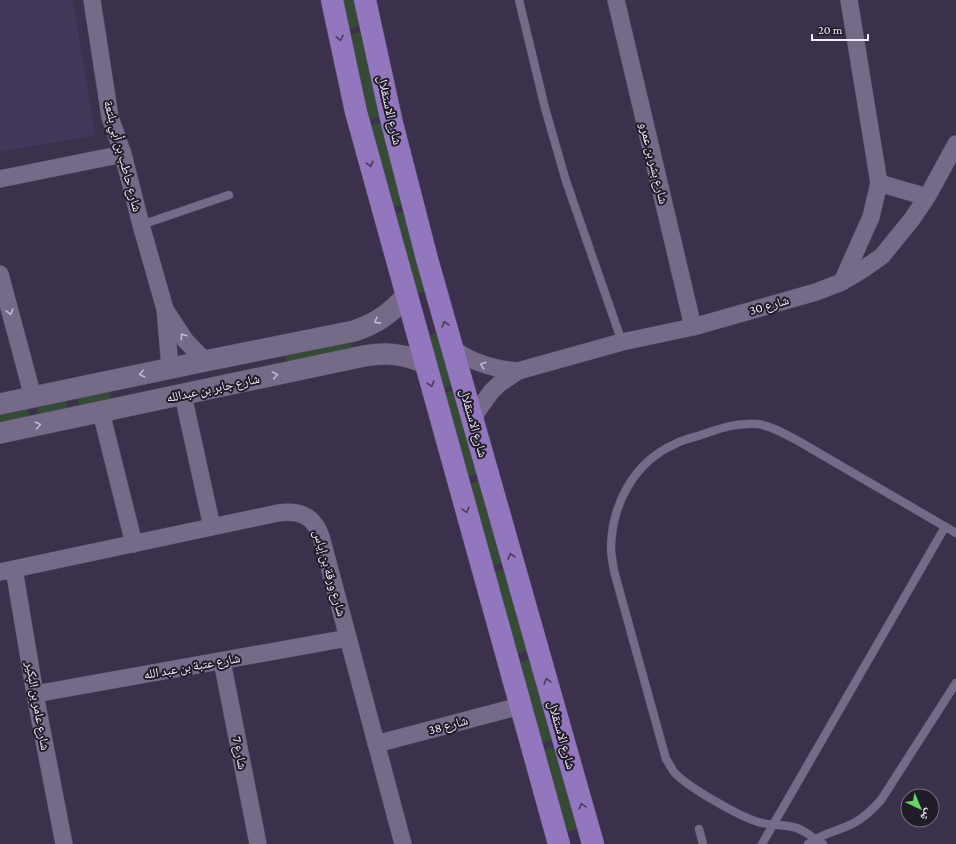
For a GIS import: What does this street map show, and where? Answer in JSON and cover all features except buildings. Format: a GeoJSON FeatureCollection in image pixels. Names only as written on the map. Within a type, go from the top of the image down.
{"type":"FeatureCollection","features":[{"type":"Feature","properties":{"kind":"main road"},"geometry":{"type":"LineString","coordinates":[[332,0],[356,112],[559,844]]}},
{"type":"Feature","properties":{"kind":"main road","name":"شارع الاستقلال"},"geometry":{"type":"LineString","coordinates":[[365,0],[392,124],[409,191],[593,844]]}},
{"type":"Feature","properties":{"kind":"street","name":"شارع حاطب بن أبي بلتعة"},"geometry":{"type":"LineString","coordinates":[[92,0],[110,117],[123,154],[165,309],[170,368]]}},
{"type":"Feature","properties":{"kind":"street","name":"شارع بشر بن عمرو"},"geometry":{"type":"LineString","coordinates":[[616,0],[693,327]]}},
{"type":"Feature","properties":{"kind":"street"},"geometry":{"type":"LineString","coordinates":[[842,282],[871,217],[879,183],[849,0]]}},
{"type":"Feature","properties":{"kind":"street","name":"شارع 30"},"geometry":{"type":"LineString","coordinates":[[473,420],[478,410],[491,392],[499,384],[518,371],[622,342],[693,327],[816,292],[842,282],[882,256],[912,220],[927,197],[956,144]]}},
{"type":"Feature","properties":{"kind":"street"},"geometry":{"type":"LineString","coordinates":[[0,179],[123,154]]}},
{"type":"Feature","properties":{"kind":"street"},"geometry":{"type":"LineString","coordinates":[[879,183],[927,197]]}},
{"type":"Feature","properties":{"kind":"street"},"geometry":{"type":"LineString","coordinates":[[0,275],[33,397]]}},
{"type":"Feature","properties":{"kind":"street"},"geometry":{"type":"LineString","coordinates":[[0,404],[359,330],[384,318],[396,308],[406,296]]}},
{"type":"Feature","properties":{"kind":"street","name":"شارع حاطب بن أبي بلتعة"},"geometry":{"type":"LineString","coordinates":[[165,309],[185,340],[205,361]]}},
{"type":"Feature","properties":{"kind":"street","name":"شارع 30"},"geometry":{"type":"LineString","coordinates":[[452,348],[467,358],[483,365],[518,371]]}},
{"type":"Feature","properties":{"kind":"street"},"geometry":{"type":"LineString","coordinates":[[206,390],[243,371],[247,362],[242,353]]}},
{"type":"Feature","properties":{"kind":"street","name":"شارع جابر بن عبدالله"},"geometry":{"type":"LineString","coordinates":[[0,433],[377,354],[399,354],[425,363]]}},
{"type":"Feature","properties":{"kind":"street"},"geometry":{"type":"LineString","coordinates":[[183,395],[212,527]]}},
{"type":"Feature","properties":{"kind":"street"},"geometry":{"type":"LineString","coordinates":[[101,412],[134,544]]}},
{"type":"Feature","properties":{"kind":"street","name":"شارع ورقة بن إياس"},"geometry":{"type":"LineString","coordinates":[[7,570],[289,512],[301,514],[311,519],[319,528],[403,844]]}},
{"type":"Feature","properties":{"kind":"street","name":"شارع عامر بن البكير"},"geometry":{"type":"LineString","coordinates":[[7,570],[35,694],[64,844]]}},
{"type":"Feature","properties":{"kind":"street","name":"شارع عتبة بن عبد الله"},"geometry":{"type":"LineString","coordinates":[[35,694],[348,638]]}},
{"type":"Feature","properties":{"kind":"street","name":"شارع 7"},"geometry":{"type":"LineString","coordinates":[[222,661],[258,844]]}},
{"type":"Feature","properties":{"kind":"street","name":"شارع 38"},"geometry":{"type":"LineString","coordinates":[[376,744],[520,706]]}},
{"type":"Feature","properties":{"kind":"lane"},"geometry":{"type":"LineString","coordinates":[[519,0],[545,108],[564,173],[622,342]]}},
{"type":"Feature","properties":{"kind":"lane"},"geometry":{"type":"LineString","coordinates":[[141,225],[229,195]]}},
{"type":"Feature","properties":{"kind":"lane"},"geometry":{"type":"LineString","coordinates":[[811,842],[809,834],[799,829],[787,825],[773,825],[759,822],[744,817],[685,782],[674,772],[666,759],[614,571],[611,549],[612,527],[618,505],[628,484],[642,467],[660,452],[675,444],[736,424],[759,424],[800,442],[956,533]]}},
{"type":"Feature","properties":{"kind":"lane"},"geometry":{"type":"LineString","coordinates":[[762,844],[945,527]]}},
{"type":"Feature","properties":{"kind":"lane"},"geometry":{"type":"LineString","coordinates":[[811,842],[826,833],[840,829],[855,822],[869,812],[881,800],[956,683]]}},
{"type":"Feature","properties":{"kind":"lane"},"geometry":{"type":"LineString","coordinates":[[699,829],[703,844]]}},
{"type":"Feature","properties":{"kind":"lane"},"geometry":{"type":"LineString","coordinates":[[811,842],[823,844]]}},
{"type":"Feature","properties":{"kind":"shaded area"},"geometry":{"type":"Polygon","coordinates":[[[0,0],[73,0],[95,135],[0,152],[0,0]]]}},
{"type":"Feature","properties":{"kind":"green space"},"geometry":{"type":"Polygon","coordinates":[[[342,0],[354,0],[359,26],[348,29],[342,0]]]}},
{"type":"Feature","properties":{"kind":"green space"},"geometry":{"type":"Polygon","coordinates":[[[360,32],[380,117],[370,120],[349,35],[360,32]]]}},
{"type":"Feature","properties":{"kind":"green space"},"geometry":{"type":"Polygon","coordinates":[[[382,122],[403,205],[393,208],[371,125],[382,122]]]}},
{"type":"Feature","properties":{"kind":"green space"},"geometry":{"type":"Polygon","coordinates":[[[405,212],[427,291],[417,294],[394,214],[405,212]]]}},
{"type":"Feature","properties":{"kind":"green space"},"geometry":{"type":"Polygon","coordinates":[[[439,333],[454,385],[443,388],[429,335],[439,333]]]}},
{"type":"Feature","properties":{"kind":"green space"},"geometry":{"type":"Polygon","coordinates":[[[351,341],[353,350],[287,363],[285,355],[351,341]]]}},
{"type":"Feature","properties":{"kind":"green space"},"geometry":{"type":"Polygon","coordinates":[[[455,390],[479,473],[467,477],[444,393],[455,390]]]}},
{"type":"Feature","properties":{"kind":"green space"},"geometry":{"type":"Polygon","coordinates":[[[110,391],[111,400],[79,407],[78,398],[110,391]]]}},
{"type":"Feature","properties":{"kind":"green space"},"geometry":{"type":"Polygon","coordinates":[[[66,400],[68,409],[39,415],[37,407],[66,400]]]}},
{"type":"Feature","properties":{"kind":"green space"},"geometry":{"type":"Polygon","coordinates":[[[28,408],[30,417],[0,423],[0,414],[28,408]]]}},
{"type":"Feature","properties":{"kind":"green space"},"geometry":{"type":"Polygon","coordinates":[[[481,480],[503,563],[491,566],[469,484],[481,480]]]}},
{"type":"Feature","properties":{"kind":"green space"},"geometry":{"type":"Polygon","coordinates":[[[505,569],[528,651],[516,654],[493,572],[505,569]]]}},
{"type":"Feature","properties":{"kind":"green space"},"geometry":{"type":"Polygon","coordinates":[[[530,659],[552,740],[541,743],[519,662],[530,659]]]}},
{"type":"Feature","properties":{"kind":"green space"},"geometry":{"type":"Polygon","coordinates":[[[554,747],[577,829],[566,832],[543,750],[554,747]]]}}]}
